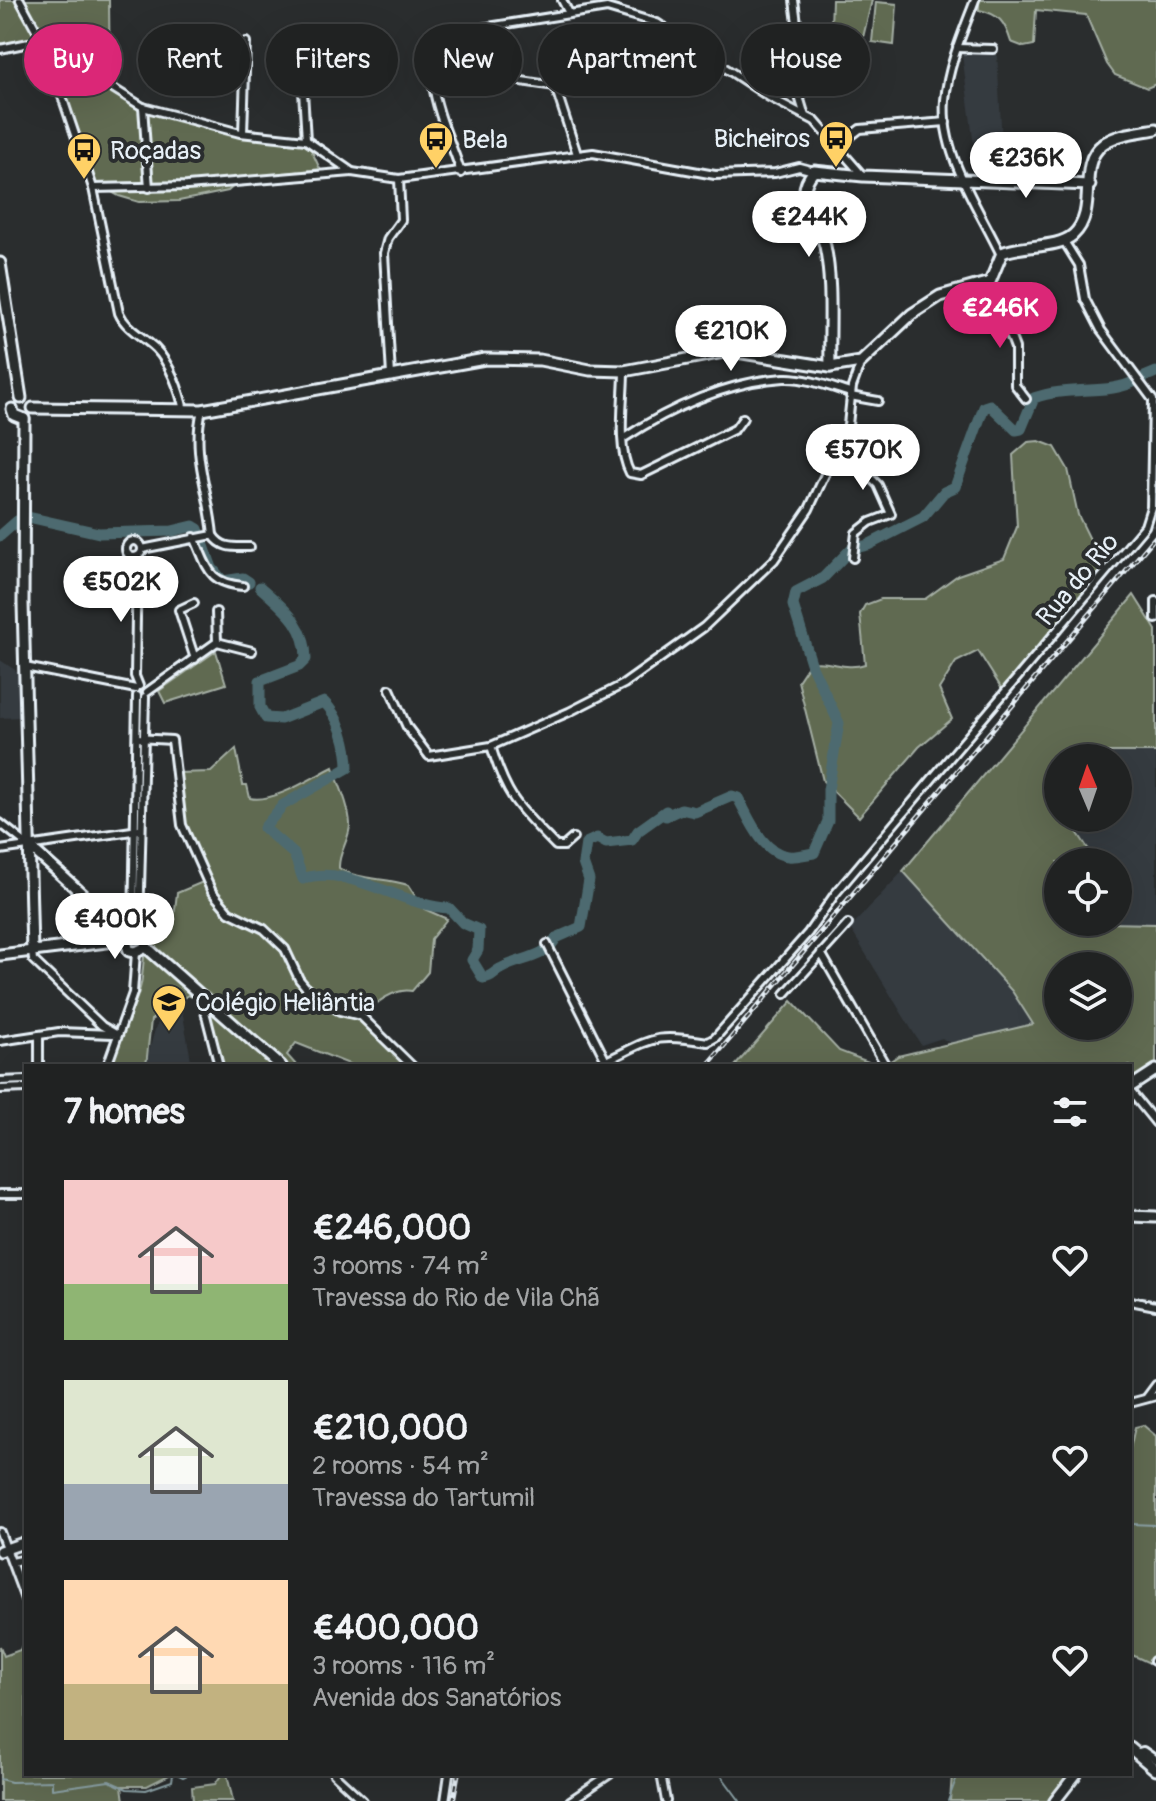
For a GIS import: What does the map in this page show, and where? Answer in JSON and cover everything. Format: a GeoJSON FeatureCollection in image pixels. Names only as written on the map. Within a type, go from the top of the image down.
{"type":"FeatureCollection","features":[{"type":"Feature","properties":{"kind":"main road"},"geometry":{"type":"LineString","coordinates":[[33,408],[202,410],[485,359],[513,358],[590,370],[624,371],[730,351],[830,367],[861,362],[925,304],[950,292],[990,282],[1001,255],[1029,244],[1064,241],[1083,222],[1090,185],[1090,165],[1103,143],[1156,129]]}},
{"type":"Feature","properties":{"kind":"main road"},"geometry":{"type":"LineString","coordinates":[[830,367],[826,252],[804,199],[807,181],[814,171],[863,176],[1090,185]]}},
{"type":"Feature","properties":{"kind":"main road"},"geometry":{"type":"LineString","coordinates":[[0,263],[21,398],[12,409]]}},
{"type":"Feature","properties":{"kind":"main road"},"geometry":{"type":"LineString","coordinates":[[21,398],[30,402],[33,408]]}},
{"type":"Feature","properties":{"kind":"main road"},"geometry":{"type":"LineString","coordinates":[[32,952],[25,667],[24,419],[33,408]]}},
{"type":"Feature","properties":{"kind":"main road"},"geometry":{"type":"LineString","coordinates":[[0,409],[12,409]]}},
{"type":"Feature","properties":{"kind":"main road"},"geometry":{"type":"LineString","coordinates":[[12,409],[17,417],[24,419]]}},
{"type":"Feature","properties":{"kind":"main road"},"geometry":{"type":"LineString","coordinates":[[29,846],[119,927],[147,936],[141,950]]}},
{"type":"Feature","properties":{"kind":"main road"},"geometry":{"type":"LineString","coordinates":[[131,931],[126,948],[141,950],[201,996],[279,1064]]}},
{"type":"Feature","properties":{"kind":"main road"},"geometry":{"type":"LineString","coordinates":[[0,955],[32,952],[131,931]]}},
{"type":"Feature","properties":{"kind":"main road"},"geometry":{"type":"LineString","coordinates":[[1132,1088],[1156,1070]]}},
{"type":"Feature","properties":{"kind":"main road"},"geometry":{"type":"LineString","coordinates":[[1132,1216],[1156,1217]]}},
{"type":"Feature","properties":{"kind":"main road"},"geometry":{"type":"LineString","coordinates":[[3,1550],[24,1543]]}},
{"type":"Feature","properties":{"kind":"main road"},"geometry":{"type":"LineString","coordinates":[[1133,1750],[1156,1770]]}},
{"type":"Feature","properties":{"kind":"main road"},"geometry":{"type":"LineString","coordinates":[[1055,1801],[1074,1776]]}},
{"type":"Feature","properties":{"kind":"street"},"geometry":{"type":"LineString","coordinates":[[20,0],[33,24]]}},
{"type":"Feature","properties":{"kind":"street"},"geometry":{"type":"LineString","coordinates":[[562,0],[569,13]]}},
{"type":"Feature","properties":{"kind":"street"},"geometry":{"type":"LineString","coordinates":[[794,0],[798,31],[795,83],[804,113]]}},
{"type":"Feature","properties":{"kind":"street"},"geometry":{"type":"LineString","coordinates":[[975,0],[957,48],[946,94],[946,122],[963,181],[1001,255]]}},
{"type":"Feature","properties":{"kind":"street"},"geometry":{"type":"LineString","coordinates":[[461,173],[431,77],[441,40],[450,33],[607,8],[657,23],[769,97],[804,113],[839,145],[863,176]]}},
{"type":"Feature","properties":{"kind":"street"},"geometry":{"type":"LineString","coordinates":[[0,49],[24,44]]}},
{"type":"Feature","properties":{"kind":"street"},"geometry":{"type":"LineString","coordinates":[[957,48],[993,49]]}},
{"type":"Feature","properties":{"kind":"street"},"geometry":{"type":"LineString","coordinates":[[522,81],[555,86],[577,154]]}},
{"type":"Feature","properties":{"kind":"street"},"geometry":{"type":"LineString","coordinates":[[122,94],[143,107],[243,133],[306,140],[352,172]]}},
{"type":"Feature","properties":{"kind":"street"},"geometry":{"type":"LineString","coordinates":[[62,96],[93,188],[119,313],[124,323],[161,354],[181,395],[184,411]]}},
{"type":"Feature","properties":{"kind":"street"},"geometry":{"type":"LineString","coordinates":[[243,133],[244,96]]}},
{"type":"Feature","properties":{"kind":"street"},"geometry":{"type":"LineString","coordinates":[[303,96],[306,140]]}},
{"type":"Feature","properties":{"kind":"street"},"geometry":{"type":"LineString","coordinates":[[143,107],[149,188]]}},
{"type":"Feature","properties":{"kind":"street"},"geometry":{"type":"LineString","coordinates":[[839,145],[860,129],[946,122]]}},
{"type":"Feature","properties":{"kind":"street"},"geometry":{"type":"LineString","coordinates":[[93,188],[149,188],[352,172],[399,179],[461,173],[577,154],[622,158],[715,175],[775,173],[799,167],[814,171]]}},
{"type":"Feature","properties":{"kind":"street"},"geometry":{"type":"LineString","coordinates":[[391,376],[384,253],[388,238],[401,220],[399,179]]}},
{"type":"Feature","properties":{"kind":"street","name":"Rua do Rio"},"geometry":{"type":"LineString","coordinates":[[605,1064],[654,1038],[667,1035],[708,1042],[715,1038],[808,933],[835,894],[1151,521],[1153,400],[1101,330],[1085,299],[1079,265],[1064,241]]}},
{"type":"Feature","properties":{"kind":"street"},"geometry":{"type":"LineString","coordinates":[[990,282],[1015,348],[1017,392],[1026,399]]}},
{"type":"Feature","properties":{"kind":"street"},"geometry":{"type":"LineString","coordinates":[[390,689],[407,727],[429,756],[491,746],[624,684],[704,627],[774,560],[809,509],[848,425],[850,395],[861,362]]}},
{"type":"Feature","properties":{"kind":"street"},"geometry":{"type":"LineString","coordinates":[[624,371],[624,438],[626,465],[630,473],[641,475],[735,429],[743,418]]}},
{"type":"Feature","properties":{"kind":"street"},"geometry":{"type":"LineString","coordinates":[[624,438],[646,423],[715,392],[756,382],[787,378],[878,401]]}},
{"type":"Feature","properties":{"kind":"street"},"geometry":{"type":"LineString","coordinates":[[202,410],[196,437],[199,463],[209,494],[210,536]]}},
{"type":"Feature","properties":{"kind":"street"},"geometry":{"type":"LineString","coordinates":[[848,425],[865,472],[878,485],[891,514],[870,522],[856,533],[853,551]]}},
{"type":"Feature","properties":{"kind":"street"},"geometry":{"type":"LineString","coordinates":[[131,931],[140,738],[135,676],[137,557],[142,549],[197,537],[210,536],[228,547],[250,547]]}},
{"type":"Feature","properties":{"kind":"street"},"geometry":{"type":"LineString","coordinates":[[197,537],[214,579],[222,584],[243,586]]}},
{"type":"Feature","properties":{"kind":"street"},"geometry":{"type":"LineString","coordinates":[[137,557],[128,554],[129,544],[138,542],[142,549]]}},
{"type":"Feature","properties":{"kind":"street"},"geometry":{"type":"LineString","coordinates":[[1156,601],[1156,619]]}},
{"type":"Feature","properties":{"kind":"street"},"geometry":{"type":"LineString","coordinates":[[194,603],[179,610],[195,659]]}},
{"type":"Feature","properties":{"kind":"street"},"geometry":{"type":"LineString","coordinates":[[216,612],[217,642]]}},
{"type":"Feature","properties":{"kind":"street"},"geometry":{"type":"LineString","coordinates":[[140,738],[146,694],[217,642]]}},
{"type":"Feature","properties":{"kind":"street"},"geometry":{"type":"LineString","coordinates":[[217,642],[252,651]]}},
{"type":"Feature","properties":{"kind":"street"},"geometry":{"type":"LineString","coordinates":[[25,667],[146,694]]}},
{"type":"Feature","properties":{"kind":"street"},"geometry":{"type":"LineString","coordinates":[[140,738],[172,740],[182,825],[212,892],[229,912],[264,929],[285,949],[299,979],[314,997],[340,1011],[361,1016],[410,1064]]}},
{"type":"Feature","properties":{"kind":"street"},"geometry":{"type":"LineString","coordinates":[[491,746],[501,778],[520,811],[556,846],[564,846],[573,838]]}},
{"type":"Feature","properties":{"kind":"street"},"geometry":{"type":"LineString","coordinates":[[0,823],[29,846]]}},
{"type":"Feature","properties":{"kind":"street"},"geometry":{"type":"LineString","coordinates":[[0,850],[138,830]]}},
{"type":"Feature","properties":{"kind":"street"},"geometry":{"type":"LineString","coordinates":[[785,994],[848,924]]}},
{"type":"Feature","properties":{"kind":"street"},"geometry":{"type":"LineString","coordinates":[[548,946],[605,1064]]}},
{"type":"Feature","properties":{"kind":"street"},"geometry":{"type":"LineString","coordinates":[[108,1064],[133,993],[141,950]]}},
{"type":"Feature","properties":{"kind":"street"},"geometry":{"type":"LineString","coordinates":[[32,952],[33,960],[102,1026],[116,1034]]}},
{"type":"Feature","properties":{"kind":"street"},"geometry":{"type":"LineString","coordinates":[[821,953],[885,1064]]}},
{"type":"Feature","properties":{"kind":"street"},"geometry":{"type":"LineString","coordinates":[[201,996],[218,1064]]}},
{"type":"Feature","properties":{"kind":"street"},"geometry":{"type":"LineString","coordinates":[[0,1041],[59,1032],[116,1034]]}},
{"type":"Feature","properties":{"kind":"street"},"geometry":{"type":"LineString","coordinates":[[39,1035],[39,1064]]}},
{"type":"Feature","properties":{"kind":"street"},"geometry":{"type":"LineString","coordinates":[[0,1081],[24,1080]]}},
{"type":"Feature","properties":{"kind":"street"},"geometry":{"type":"LineString","coordinates":[[0,1089],[24,1088]]}},
{"type":"Feature","properties":{"kind":"street"},"geometry":{"type":"LineString","coordinates":[[1132,1092],[1156,1123]]}},
{"type":"Feature","properties":{"kind":"street"},"geometry":{"type":"LineString","coordinates":[[0,1203],[0,1194],[24,1194]]}},
{"type":"Feature","properties":{"kind":"street"},"geometry":{"type":"LineString","coordinates":[[1132,1301],[1156,1306]]}},
{"type":"Feature","properties":{"kind":"street"},"geometry":{"type":"LineString","coordinates":[[1147,1397],[1156,1385]]}},
{"type":"Feature","properties":{"kind":"street"},"geometry":{"type":"LineString","coordinates":[[1132,1402],[1156,1396]]}},
{"type":"Feature","properties":{"kind":"street"},"geometry":{"type":"LineString","coordinates":[[0,1532],[3,1550],[12,1562],[24,1596]]}},
{"type":"Feature","properties":{"kind":"street"},"geometry":{"type":"LineString","coordinates":[[12,1562],[24,1559]]}},
{"type":"Feature","properties":{"kind":"street"},"geometry":{"type":"LineString","coordinates":[[1133,1750],[1143,1751],[1156,1760]]}},
{"type":"Feature","properties":{"kind":"street"},"geometry":{"type":"LineString","coordinates":[[336,1776],[363,1801]]}},
{"type":"Feature","properties":{"kind":"street"},"geometry":{"type":"LineString","coordinates":[[445,1801],[449,1776]]}},
{"type":"Feature","properties":{"kind":"street"},"geometry":{"type":"LineString","coordinates":[[570,1801],[607,1776]]}},
{"type":"Feature","properties":{"kind":"street"},"geometry":{"type":"LineString","coordinates":[[661,1776],[666,1801]]}},
{"type":"Feature","properties":{"kind":"shaded area"},"geometry":{"type":"Polygon","coordinates":[[[997,53],[1002,143],[974,146],[962,54],[997,53]]]}},
{"type":"Feature","properties":{"kind":"shaded area"},"geometry":{"type":"Polygon","coordinates":[[[0,660],[18,672],[20,717],[0,718],[0,660]]]}},
{"type":"Feature","properties":{"kind":"shaded area"},"geometry":{"type":"Polygon","coordinates":[[[1132,752],[1156,752],[1156,924],[1132,923],[1132,848],[1088,848],[1077,832],[1132,832],[1132,752]]]}},
{"type":"Feature","properties":{"kind":"shaded area"},"geometry":{"type":"Polygon","coordinates":[[[903,871],[1012,991],[1033,1024],[951,1044],[942,1038],[921,1045],[850,928],[903,871]]]}},
{"type":"Feature","properties":{"kind":"shaded area","name":"Colégio Heliântia"},"geometry":{"type":"Polygon","coordinates":[[[176,999],[181,1004],[192,1064],[146,1064],[156,1026],[176,999]]]}},
{"type":"Feature","properties":{"kind":"green space"},"geometry":{"type":"Polygon","coordinates":[[[0,0],[109,0],[109,24],[24,24],[24,42],[0,45],[0,0]]]}},
{"type":"Feature","properties":{"kind":"green space"},"geometry":{"type":"Polygon","coordinates":[[[832,0],[872,0],[866,24],[831,24],[832,0]]]}},
{"type":"Feature","properties":{"kind":"green space"},"geometry":{"type":"Polygon","coordinates":[[[979,0],[1156,0],[1156,84],[1147,88],[1115,75],[1107,64],[1086,15],[1036,10],[1034,45],[1024,47],[1011,42],[1004,24],[996,17],[979,10],[979,0]]]}},
{"type":"Feature","properties":{"kind":"green space"},"geometry":{"type":"Polygon","coordinates":[[[876,2],[897,4],[894,45],[872,42],[876,2]]]}},
{"type":"Feature","properties":{"kind":"green space"},"geometry":{"type":"Polygon","coordinates":[[[59,96],[122,96],[160,114],[184,121],[309,145],[320,169],[243,178],[228,191],[179,201],[139,202],[119,196],[86,178],[59,96]]]}},
{"type":"Feature","properties":{"kind":"green space"},"geometry":{"type":"Polygon","coordinates":[[[1039,441],[1055,447],[1068,469],[1078,515],[1106,572],[1002,689],[978,651],[956,662],[939,689],[952,719],[919,747],[859,817],[823,781],[798,681],[810,663],[865,664],[860,614],[865,605],[881,599],[925,599],[958,575],[1004,559],[1017,527],[1013,455],[1028,442],[1039,441]]]}},
{"type":"Feature","properties":{"kind":"green space"},"geometry":{"type":"Polygon","coordinates":[[[1134,595],[1156,630],[1156,752],[1132,752],[1132,744],[1044,744],[1044,832],[1077,832],[1088,848],[1044,848],[1044,936],[1132,936],[1132,924],[1156,924],[1156,1065],[1132,1081],[1132,1064],[886,1064],[898,1056],[1033,1024],[1012,991],[903,871],[1134,595]]]}},
{"type":"Feature","properties":{"kind":"green space"},"geometry":{"type":"Polygon","coordinates":[[[216,651],[226,684],[165,703],[159,691],[216,651]]]}},
{"type":"Feature","properties":{"kind":"green space"},"geometry":{"type":"Polygon","coordinates":[[[236,749],[243,785],[247,785],[250,798],[259,799],[281,793],[333,767],[346,802],[350,824],[339,868],[355,875],[408,885],[424,909],[447,919],[431,939],[428,972],[412,991],[391,994],[361,1016],[403,1064],[349,1064],[296,1043],[287,1055],[295,1064],[218,1064],[206,1015],[196,999],[188,995],[151,1020],[146,1064],[111,1064],[138,995],[145,949],[154,930],[145,922],[146,905],[159,925],[173,926],[177,893],[203,882],[206,877],[183,817],[177,773],[211,772],[236,749]]]}},
{"type":"Feature","properties":{"kind":"green space"},"geometry":{"type":"Polygon","coordinates":[[[792,1001],[839,1051],[874,1064],[737,1064],[792,1001]]]}},
{"type":"Feature","properties":{"kind":"green space"},"geometry":{"type":"Polygon","coordinates":[[[1143,1425],[1156,1436],[1156,1666],[1132,1655],[1132,1440],[1135,1427],[1143,1425]]]}},
{"type":"Feature","properties":{"kind":"green space"},"geometry":{"type":"Polygon","coordinates":[[[24,1641],[24,1776],[167,1776],[147,1786],[122,1786],[124,1801],[0,1801],[0,1646],[4,1656],[20,1650],[24,1641]]]}},
{"type":"Feature","properties":{"kind":"green space"},"geometry":{"type":"Polygon","coordinates":[[[221,1776],[227,1776],[233,1801],[193,1801],[192,1787],[215,1784],[221,1776]]]}},
{"type":"Feature","properties":{"kind":"green space"},"geometry":{"type":"Polygon","coordinates":[[[952,1776],[1066,1776],[1047,1801],[950,1801],[952,1776]]]}},
{"type":"Feature","properties":{"kind":"waterway"},"geometry":{"type":"LineString","coordinates":[[1144,377],[1156,372]]}},
{"type":"Feature","properties":{"kind":"waterway"},"geometry":{"type":"LineString","coordinates":[[260,587],[298,627],[306,659],[299,666],[260,681],[260,707],[266,718],[281,719],[324,702],[342,732],[348,768],[283,805],[264,828],[294,854],[303,879],[320,875],[337,876],[414,901],[449,908],[463,923],[479,930],[478,950],[472,960],[483,978],[507,965],[539,954],[556,938],[581,927],[589,880],[583,863],[586,843],[597,838],[606,843],[632,840],[638,831],[666,811],[666,816],[681,809],[695,812],[732,796],[738,798],[757,833],[771,848],[788,856],[814,853],[828,821],[828,790],[839,723],[812,666],[793,605],[796,592],[823,578],[851,549],[868,545],[923,517],[944,492],[955,487],[984,407],[990,405],[1016,430],[1021,429],[1034,398],[1061,392],[1114,388],[1137,380]]}},
{"type":"Feature","properties":{"kind":"waterway"},"geometry":{"type":"LineString","coordinates":[[28,517],[99,533],[172,531],[193,526],[198,529],[212,568],[223,581],[243,578],[249,582]]}},
{"type":"Feature","properties":{"kind":"waterway"},"geometry":{"type":"LineString","coordinates":[[0,536],[17,521]]}},
{"type":"Feature","properties":{"kind":"waterway"},"geometry":{"type":"LineString","coordinates":[[1132,1524],[1156,1525]]}},
{"type":"Feature","properties":{"kind":"waterway"},"geometry":{"type":"LineString","coordinates":[[0,1779],[11,1782],[52,1781],[52,1789],[109,1781],[127,1789],[146,1790],[172,1781],[173,1776]]}},
{"type":"Feature","properties":{"kind":"waterway"},"geometry":{"type":"LineString","coordinates":[[181,1776],[185,1776]]}},
{"type":"Feature","properties":{"kind":"waterway"},"geometry":{"type":"LineString","coordinates":[[721,1776],[740,1801]]}},
{"type":"Feature","properties":{"kind":"waterway"},"geometry":{"type":"LineString","coordinates":[[948,1801],[957,1776]]}},
{"type":"Feature","properties":{"kind":"railway"},"geometry":{"type":"LineString","coordinates":[[709,1064],[1156,536]]}},
{"type":"Feature","properties":{"kind":"railway"},"geometry":{"type":"LineString","coordinates":[[453,1801],[458,1776]]}},
{"type":"Feature","properties":{"kind":"place","name":"Bicheiros"},"geometry":{"type":"Point","coordinates":[836,169]}},
{"type":"Feature","properties":{"kind":"place","name":"Bela"},"geometry":{"type":"Point","coordinates":[436,170]}},
{"type":"Feature","properties":{"kind":"place","name":"Roçadas"},"geometry":{"type":"Point","coordinates":[84,181]}},
{"type":"Feature","properties":{"kind":"place","name":"Colégio Heliântia"},"geometry":{"type":"Point","coordinates":[169,1033]}}]}
